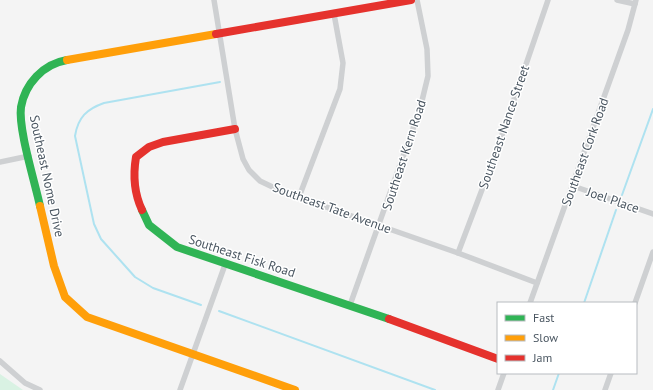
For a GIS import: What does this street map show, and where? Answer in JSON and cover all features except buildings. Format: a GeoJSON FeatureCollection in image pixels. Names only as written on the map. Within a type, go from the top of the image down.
{"type":"FeatureCollection","features":[{"type":"Feature","properties":{"kind":"street","name":"Southeast Tate Avenue"},"geometry":{"type":"LineString","coordinates":[[214,0],[236,129],[243,159],[249,170],[260,181],[271,188],[458,253],[537,283]]}},
{"type":"Feature","properties":{"kind":"street","name":"Southeast Nome Drive"},"geometry":{"type":"LineString","coordinates":[[295,390],[87,317],[65,297],[54,266],[21,124],[23,98],[34,78],[47,67],[62,61],[411,0]]}},
{"type":"Feature","properties":{"kind":"street","name":"Southeast Kern Road"},"geometry":{"type":"LineString","coordinates":[[350,305],[380,226],[420,109],[428,76],[427,49],[417,0]]}},
{"type":"Feature","properties":{"kind":"street","name":"Southeast Nance Street"},"geometry":{"type":"LineString","coordinates":[[458,253],[494,158],[548,0]]}},
{"type":"Feature","properties":{"kind":"street"},"geometry":{"type":"LineString","coordinates":[[617,0],[636,2]]}},
{"type":"Feature","properties":{"kind":"street","name":"Southeast Cork Road"},"geometry":{"type":"LineString","coordinates":[[530,302],[573,186],[636,2]]}},
{"type":"Feature","properties":{"kind":"street"},"geometry":{"type":"LineString","coordinates":[[299,197],[340,89],[343,63],[334,14]]}},
{"type":"Feature","properties":{"kind":"street","name":"Southeast Fisk Road"},"geometry":{"type":"LineString","coordinates":[[236,129],[163,142],[149,147],[136,158],[134,170],[137,199],[149,225],[176,247],[226,262],[350,305],[497,359]]}},
{"type":"Feature","properties":{"kind":"street"},"geometry":{"type":"LineString","coordinates":[[0,162],[28,156]]}},
{"type":"Feature","properties":{"kind":"street","name":"Joel Place"},"geometry":{"type":"LineString","coordinates":[[573,186],[653,214]]}},
{"type":"Feature","properties":{"kind":"street"},"geometry":{"type":"LineString","coordinates":[[635,302],[653,252]]}},
{"type":"Feature","properties":{"kind":"street"},"geometry":{"type":"LineString","coordinates":[[180,390],[226,262]]}},
{"type":"Feature","properties":{"kind":"street"},"geometry":{"type":"LineString","coordinates":[[0,361],[25,383],[40,390]]}},
{"type":"Feature","properties":{"kind":"street"},"geometry":{"type":"LineString","coordinates":[[498,390],[504,374]]}},
{"type":"Feature","properties":{"kind":"street"},"geometry":{"type":"LineString","coordinates":[[604,390],[611,374]]}},
{"type":"Feature","properties":{"kind":"green space"},"geometry":{"type":"Polygon","coordinates":[[[0,374],[23,390],[0,390],[0,374]]]}},
{"type":"Feature","properties":{"kind":"waterway"},"geometry":{"type":"LineString","coordinates":[[201,305],[153,288],[135,277],[101,239],[94,224],[75,136],[78,124],[84,115],[88,111],[104,103],[220,82]]}},
{"type":"Feature","properties":{"kind":"waterway"},"geometry":{"type":"LineString","coordinates":[[622,195],[653,109]]}},
{"type":"Feature","properties":{"kind":"waterway"},"geometry":{"type":"LineString","coordinates":[[584,302],[616,210]]}},
{"type":"Feature","properties":{"kind":"waterway"},"geometry":{"type":"LineString","coordinates":[[219,311],[435,390]]}},
{"type":"Feature","properties":{"kind":"waterway"},"geometry":{"type":"LineString","coordinates":[[553,390],[559,374]]}},
{"type":"Feature","properties":{"kind":"traffic: fast"},"geometry":{"type":"LineString","coordinates":[[40,206],[24,142],[21,107],[26,91],[36,76],[50,66],[67,60]]}},
{"type":"Feature","properties":{"kind":"traffic: fast"},"geometry":{"type":"LineString","coordinates":[[142,210],[149,225],[177,247],[389,319]]}},
{"type":"Feature","properties":{"kind":"traffic: slow"},"geometry":{"type":"LineString","coordinates":[[67,60],[216,34]]}},
{"type":"Feature","properties":{"kind":"traffic: slow"},"geometry":{"type":"LineString","coordinates":[[40,206],[54,266],[65,297],[87,317],[295,390]]}},
{"type":"Feature","properties":{"kind":"traffic: jam"},"geometry":{"type":"LineString","coordinates":[[216,34],[411,0]]}},
{"type":"Feature","properties":{"kind":"traffic: jam"},"geometry":{"type":"LineString","coordinates":[[142,210],[137,197],[135,184],[136,157],[149,147],[163,142],[235,129]]}},
{"type":"Feature","properties":{"kind":"traffic: jam"},"geometry":{"type":"LineString","coordinates":[[389,319],[497,359]]}}]}
